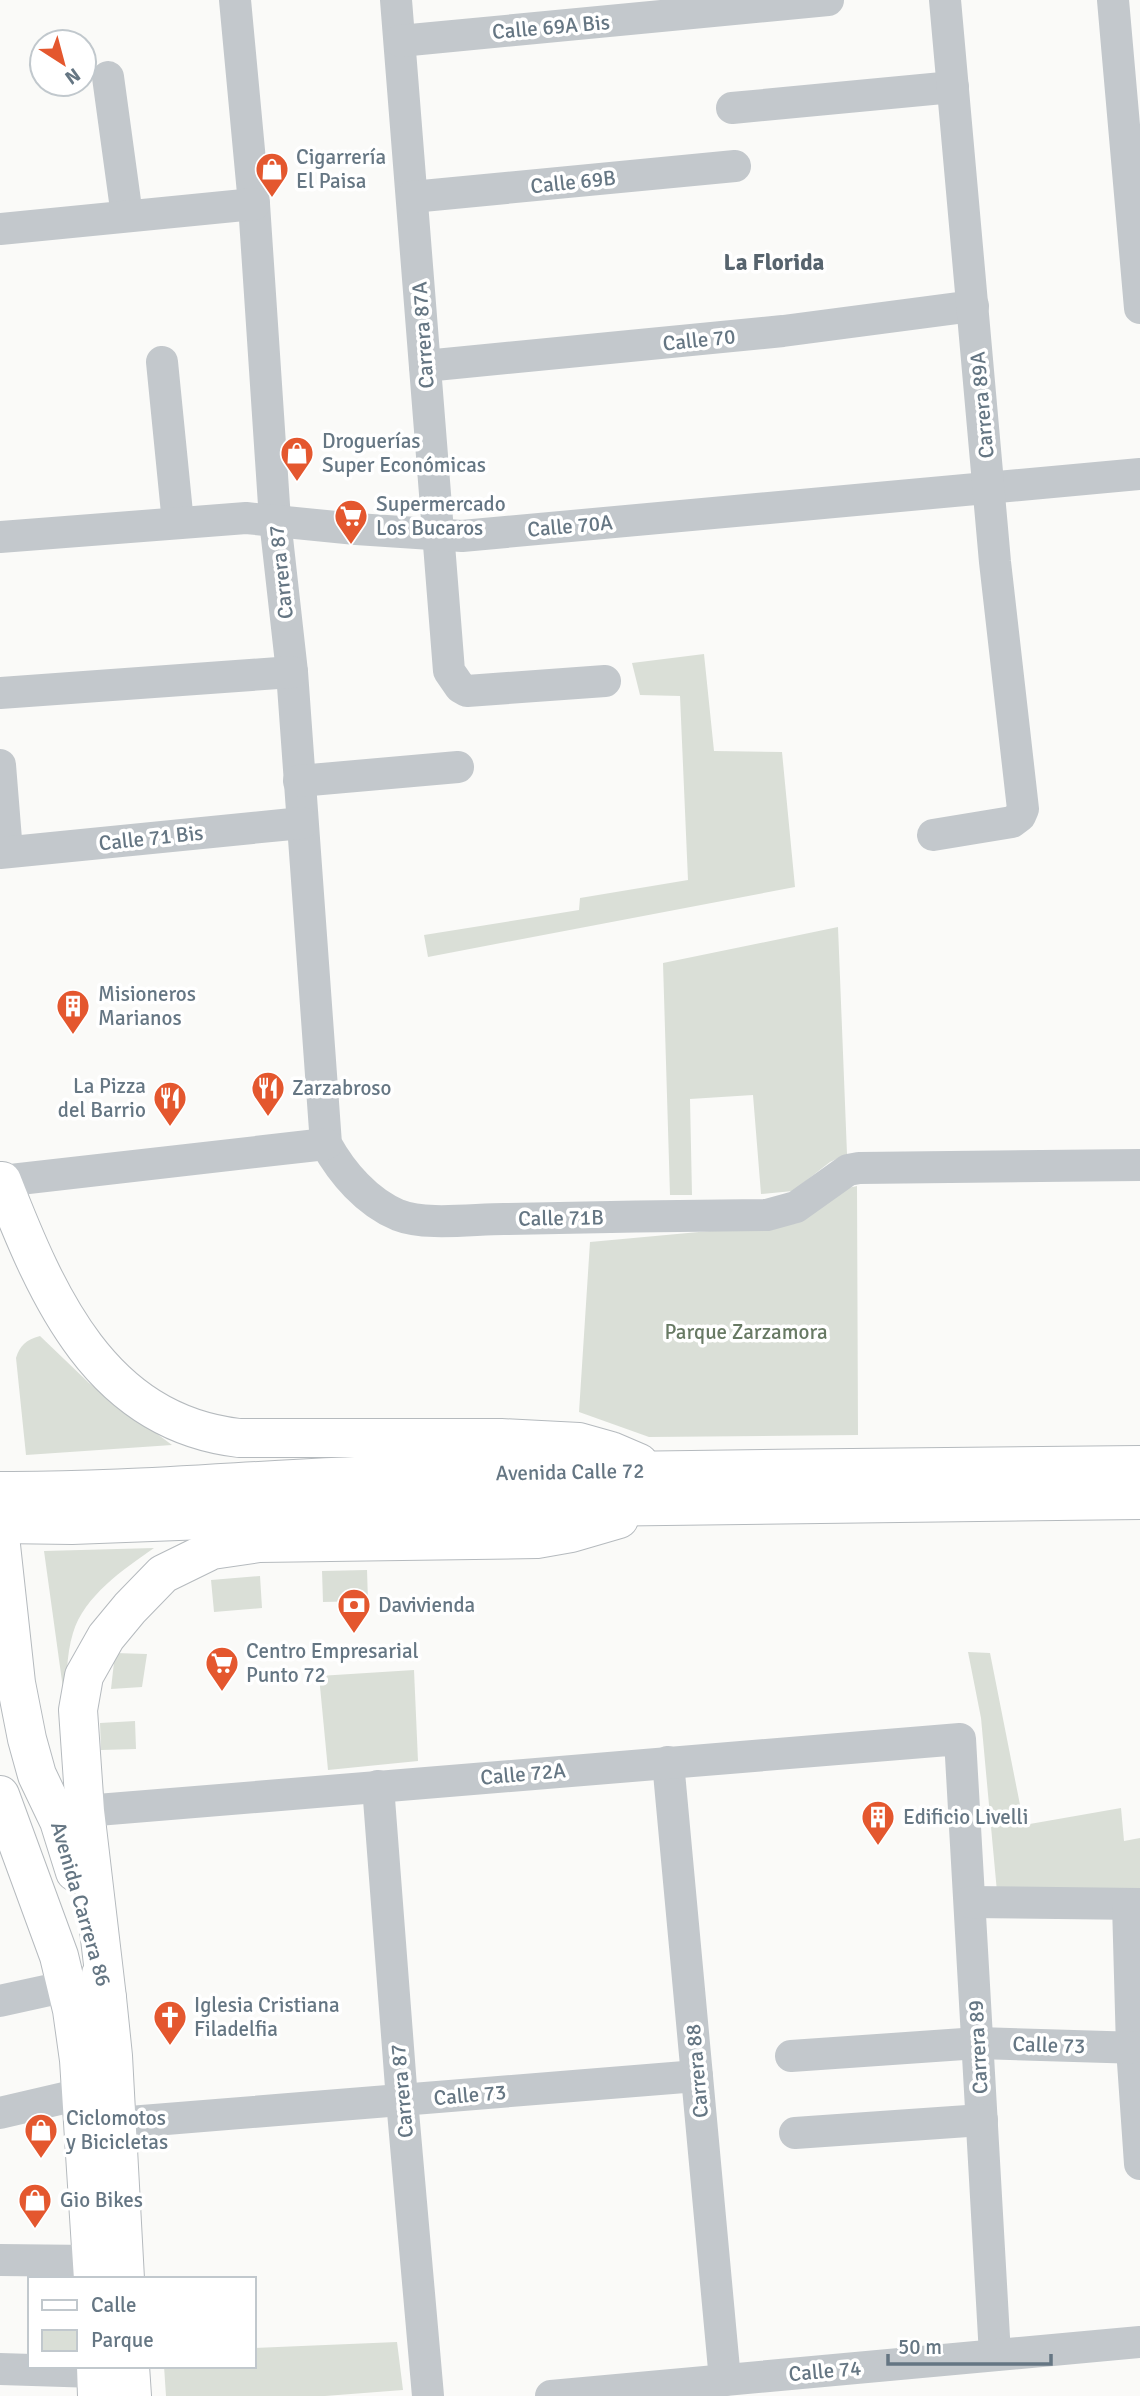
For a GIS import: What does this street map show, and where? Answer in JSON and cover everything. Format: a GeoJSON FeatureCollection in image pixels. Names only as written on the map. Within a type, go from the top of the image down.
{"type":"FeatureCollection","features":[{"type":"Feature","properties":{"kind":"main road"},"geometry":{"type":"LineString","coordinates":[[1,1180],[34,1256],[77,1337],[110,1377],[158,1412],[190,1428],[239,1438],[501,1438],[579,1442],[611,1451],[657,1488],[571,1534],[537,1539],[258,1543],[212,1550],[163,1574],[106,1637],[83,1676],[78,1710],[85,1811],[107,1998]]}},
{"type":"Feature","properties":{"kind":"main road","name":"Avenida Calle 72"},"geometry":{"type":"LineString","coordinates":[[0,1524],[72,1525],[205,1520],[657,1488],[1140,1465]]}},
{"type":"Feature","properties":{"kind":"main road","name":"Avenida Calle 72"},"geometry":{"type":"LineString","coordinates":[[0,1491],[125,1489],[271,1479],[410,1474],[657,1488],[1140,1500]]}},
{"type":"Feature","properties":{"kind":"main road","name":"Avenida Carrera 86"},"geometry":{"type":"LineString","coordinates":[[0,1536],[16,1683],[27,1739],[37,1775],[59,1821],[68,1848],[107,1998],[117,2123],[103,2273]]}},
{"type":"Feature","properties":{"kind":"main road","name":"Avenida Carrera 86"},"geometry":{"type":"LineString","coordinates":[[1,1799],[60,1956],[68,1986],[77,2038],[81,2094],[103,2273]]}},
{"type":"Feature","properties":{"kind":"main road"},"geometry":{"type":"LineString","coordinates":[[105,2375],[132,2396]]}},
{"type":"Feature","properties":{"kind":"street","name":"Carrera 87"},"geometry":{"type":"LineString","coordinates":[[235,0],[254,204],[275,520],[292,672],[327,1144]]}},
{"type":"Feature","properties":{"kind":"street","name":"Carrera 87A"},"geometry":{"type":"LineString","coordinates":[[397,0],[449,671],[460,687],[467,691],[605,681]]}},
{"type":"Feature","properties":{"kind":"street","name":"Calle 69A Bis"},"geometry":{"type":"LineString","coordinates":[[400,41],[828,0]]}},
{"type":"Feature","properties":{"kind":"street","name":"Carrera 89A"},"geometry":{"type":"LineString","coordinates":[[933,835],[1012,822],[1020,816],[1023,809],[1003,640],[945,0]]}},
{"type":"Feature","properties":{"kind":"street"},"geometry":{"type":"LineString","coordinates":[[1113,0],[1140,299]]}},
{"type":"Feature","properties":{"kind":"street"},"geometry":{"type":"LineString","coordinates":[[108,77],[127,216]]}},
{"type":"Feature","properties":{"kind":"street"},"geometry":{"type":"LineString","coordinates":[[732,108],[953,87]]}},
{"type":"Feature","properties":{"kind":"street","name":"Calle 69B"},"geometry":{"type":"LineString","coordinates":[[412,197],[735,166]]}},
{"type":"Feature","properties":{"kind":"street"},"geometry":{"type":"LineString","coordinates":[[0,229],[254,204]]}},
{"type":"Feature","properties":{"kind":"street","name":"Calle 70"},"geometry":{"type":"LineString","coordinates":[[425,366],[783,331],[973,306]]}},
{"type":"Feature","properties":{"kind":"street"},"geometry":{"type":"LineString","coordinates":[[162,362],[178,523]]}},
{"type":"Feature","properties":{"kind":"street","name":"Calle 70A"},"geometry":{"type":"LineString","coordinates":[[0,537],[246,518],[462,536],[1140,474]]}},
{"type":"Feature","properties":{"kind":"street"},"geometry":{"type":"LineString","coordinates":[[0,693],[292,672]]}},
{"type":"Feature","properties":{"kind":"street"},"geometry":{"type":"LineString","coordinates":[[0,765],[4,853]]}},
{"type":"Feature","properties":{"kind":"street"},"geometry":{"type":"LineString","coordinates":[[299,781],[458,767]]}},
{"type":"Feature","properties":{"kind":"street","name":"Calle 71 Bis"},"geometry":{"type":"LineString","coordinates":[[4,853],[302,823]]}},
{"type":"Feature","properties":{"kind":"street"},"geometry":{"type":"LineString","coordinates":[[1,1180],[327,1144]]}},
{"type":"Feature","properties":{"kind":"street","name":"Calle 71B"},"geometry":{"type":"LineString","coordinates":[[327,1144],[346,1175],[376,1202],[396,1214],[415,1220],[767,1215],[796,1207],[848,1170],[859,1168],[1140,1165]]}},
{"type":"Feature","properties":{"kind":"street","name":"Calle 72A"},"geometry":{"type":"LineString","coordinates":[[85,1811],[961,1739]]}},
{"type":"Feature","properties":{"kind":"street","name":"Carrera 89"},"geometry":{"type":"LineString","coordinates":[[961,1739],[995,2355]]}},
{"type":"Feature","properties":{"kind":"street","name":"Carrera 88"},"geometry":{"type":"LineString","coordinates":[[668,1762],[725,2380]]}},
{"type":"Feature","properties":{"kind":"street","name":"Carrera 87"},"geometry":{"type":"LineString","coordinates":[[378,1786],[428,2396]]}},
{"type":"Feature","properties":{"kind":"street"},"geometry":{"type":"LineString","coordinates":[[970,1902],[1134,1904],[1140,2164]]}},
{"type":"Feature","properties":{"kind":"street"},"geometry":{"type":"LineString","coordinates":[[0,2001],[68,1986]]}},
{"type":"Feature","properties":{"kind":"street","name":"Calle 73"},"geometry":{"type":"LineString","coordinates":[[791,2056],[978,2043],[1136,2048]]}},
{"type":"Feature","properties":{"kind":"street","name":"Calle 73"},"geometry":{"type":"LineString","coordinates":[[117,2123],[697,2076]]}},
{"type":"Feature","properties":{"kind":"street"},"geometry":{"type":"LineString","coordinates":[[0,2113],[81,2094]]}},
{"type":"Feature","properties":{"kind":"street"},"geometry":{"type":"LineString","coordinates":[[795,2133],[982,2120]]}},
{"type":"Feature","properties":{"kind":"street"},"geometry":{"type":"LineString","coordinates":[[0,2260],[103,2273]]}},
{"type":"Feature","properties":{"kind":"street","name":"Calle 74"},"geometry":{"type":"LineString","coordinates":[[551,2396],[1140,2342]]}},
{"type":"Feature","properties":{"kind":"street"},"geometry":{"type":"LineString","coordinates":[[0,2369],[105,2375]]}},
{"type":"Feature","properties":{"kind":"green space"},"geometry":{"type":"Polygon","coordinates":[[[704,654],[714,751],[782,752],[795,887],[428,957],[424,935],[579,910],[580,898],[688,880],[680,696],[640,695],[632,663],[704,654]]]}},
{"type":"Feature","properties":{"kind":"green space"},"geometry":{"type":"Polygon","coordinates":[[[838,927],[847,1154],[830,1162],[793,1191],[761,1194],[753,1095],[690,1099],[692,1195],[670,1195],[663,963],[838,927]]]}},
{"type":"Feature","properties":{"kind":"green space","name":"Parque Zarzamora"},"geometry":{"type":"Polygon","coordinates":[[[857,1186],[858,1435],[649,1437],[579,1412],[590,1242],[798,1223],[834,1191],[857,1186]]]}},
{"type":"Feature","properties":{"kind":"green space"},"geometry":{"type":"Polygon","coordinates":[[[40,1336],[89,1383],[172,1445],[26,1455],[16,1358],[24,1344],[40,1336]]]}},
{"type":"Feature","properties":{"kind":"green space"},"geometry":{"type":"Polygon","coordinates":[[[154,1548],[106,1584],[78,1620],[69,1650],[65,1703],[44,1551],[154,1548]]]}},
{"type":"Feature","properties":{"kind":"green space"},"geometry":{"type":"Polygon","coordinates":[[[367,1570],[368,1601],[323,1602],[322,1571],[367,1570]]]}},
{"type":"Feature","properties":{"kind":"green space"},"geometry":{"type":"Polygon","coordinates":[[[260,1576],[262,1608],[214,1612],[211,1580],[260,1576]]]}},
{"type":"Feature","properties":{"kind":"green space"},"geometry":{"type":"Polygon","coordinates":[[[968,1652],[990,1653],[1024,1825],[1121,1808],[1124,1841],[1140,1838],[1140,1888],[997,1892],[981,1718],[968,1652]]]}},
{"type":"Feature","properties":{"kind":"green space"},"geometry":{"type":"Polygon","coordinates":[[[115,1653],[147,1654],[142,1687],[111,1689],[115,1653]]]}},
{"type":"Feature","properties":{"kind":"green space"},"geometry":{"type":"Polygon","coordinates":[[[414,1670],[418,1761],[328,1770],[319,1676],[414,1670]]]}},
{"type":"Feature","properties":{"kind":"green space"},"geometry":{"type":"Polygon","coordinates":[[[135,1721],[136,1749],[101,1750],[100,1723],[135,1721]]]}},
{"type":"Feature","properties":{"kind":"green space"},"geometry":{"type":"Polygon","coordinates":[[[397,2342],[403,2390],[325,2396],[166,2396],[164,2368],[256,2368],[256,2348],[397,2342]]]}},
{"type":"Feature","properties":{"kind":"place","name":"Cigarrería El Paisa"},"geometry":{"type":"Point","coordinates":[272,199]}},
{"type":"Feature","properties":{"kind":"place","name":"Droguerías Super Económicas"},"geometry":{"type":"Point","coordinates":[297,483]}},
{"type":"Feature","properties":{"kind":"place","name":"Supermercado Los Bucaros"},"geometry":{"type":"Point","coordinates":[351,546]}},
{"type":"Feature","properties":{"kind":"place","name":"Misioneros Marianos"},"geometry":{"type":"Point","coordinates":[73,1036]}},
{"type":"Feature","properties":{"kind":"place","name":"Zarzabroso"},"geometry":{"type":"Point","coordinates":[268,1118]}},
{"type":"Feature","properties":{"kind":"place","name":"La Pizza del Barrio"},"geometry":{"type":"Point","coordinates":[170,1128]}},
{"type":"Feature","properties":{"kind":"place","name":"Davivienda"},"geometry":{"type":"Point","coordinates":[354,1635]}},
{"type":"Feature","properties":{"kind":"place","name":"Centro Empresarial Punto 72"},"geometry":{"type":"Point","coordinates":[222,1693]}},
{"type":"Feature","properties":{"kind":"place","name":"Edificio Livelli"},"geometry":{"type":"Point","coordinates":[878,1847]}},
{"type":"Feature","properties":{"kind":"place","name":"Iglesia Cristiana Filadelfia"},"geometry":{"type":"Point","coordinates":[170,2047]}},
{"type":"Feature","properties":{"kind":"place","name":"Ciclomotos y Bicicletas"},"geometry":{"type":"Point","coordinates":[41,2160]}},
{"type":"Feature","properties":{"kind":"place","name":"Gio Bikes"},"geometry":{"type":"Point","coordinates":[35,2230]}},
{"type":"Feature","properties":{"kind":"district","name":"La Florida"},"geometry":{"type":"Point","coordinates":[774,262]}}]}
